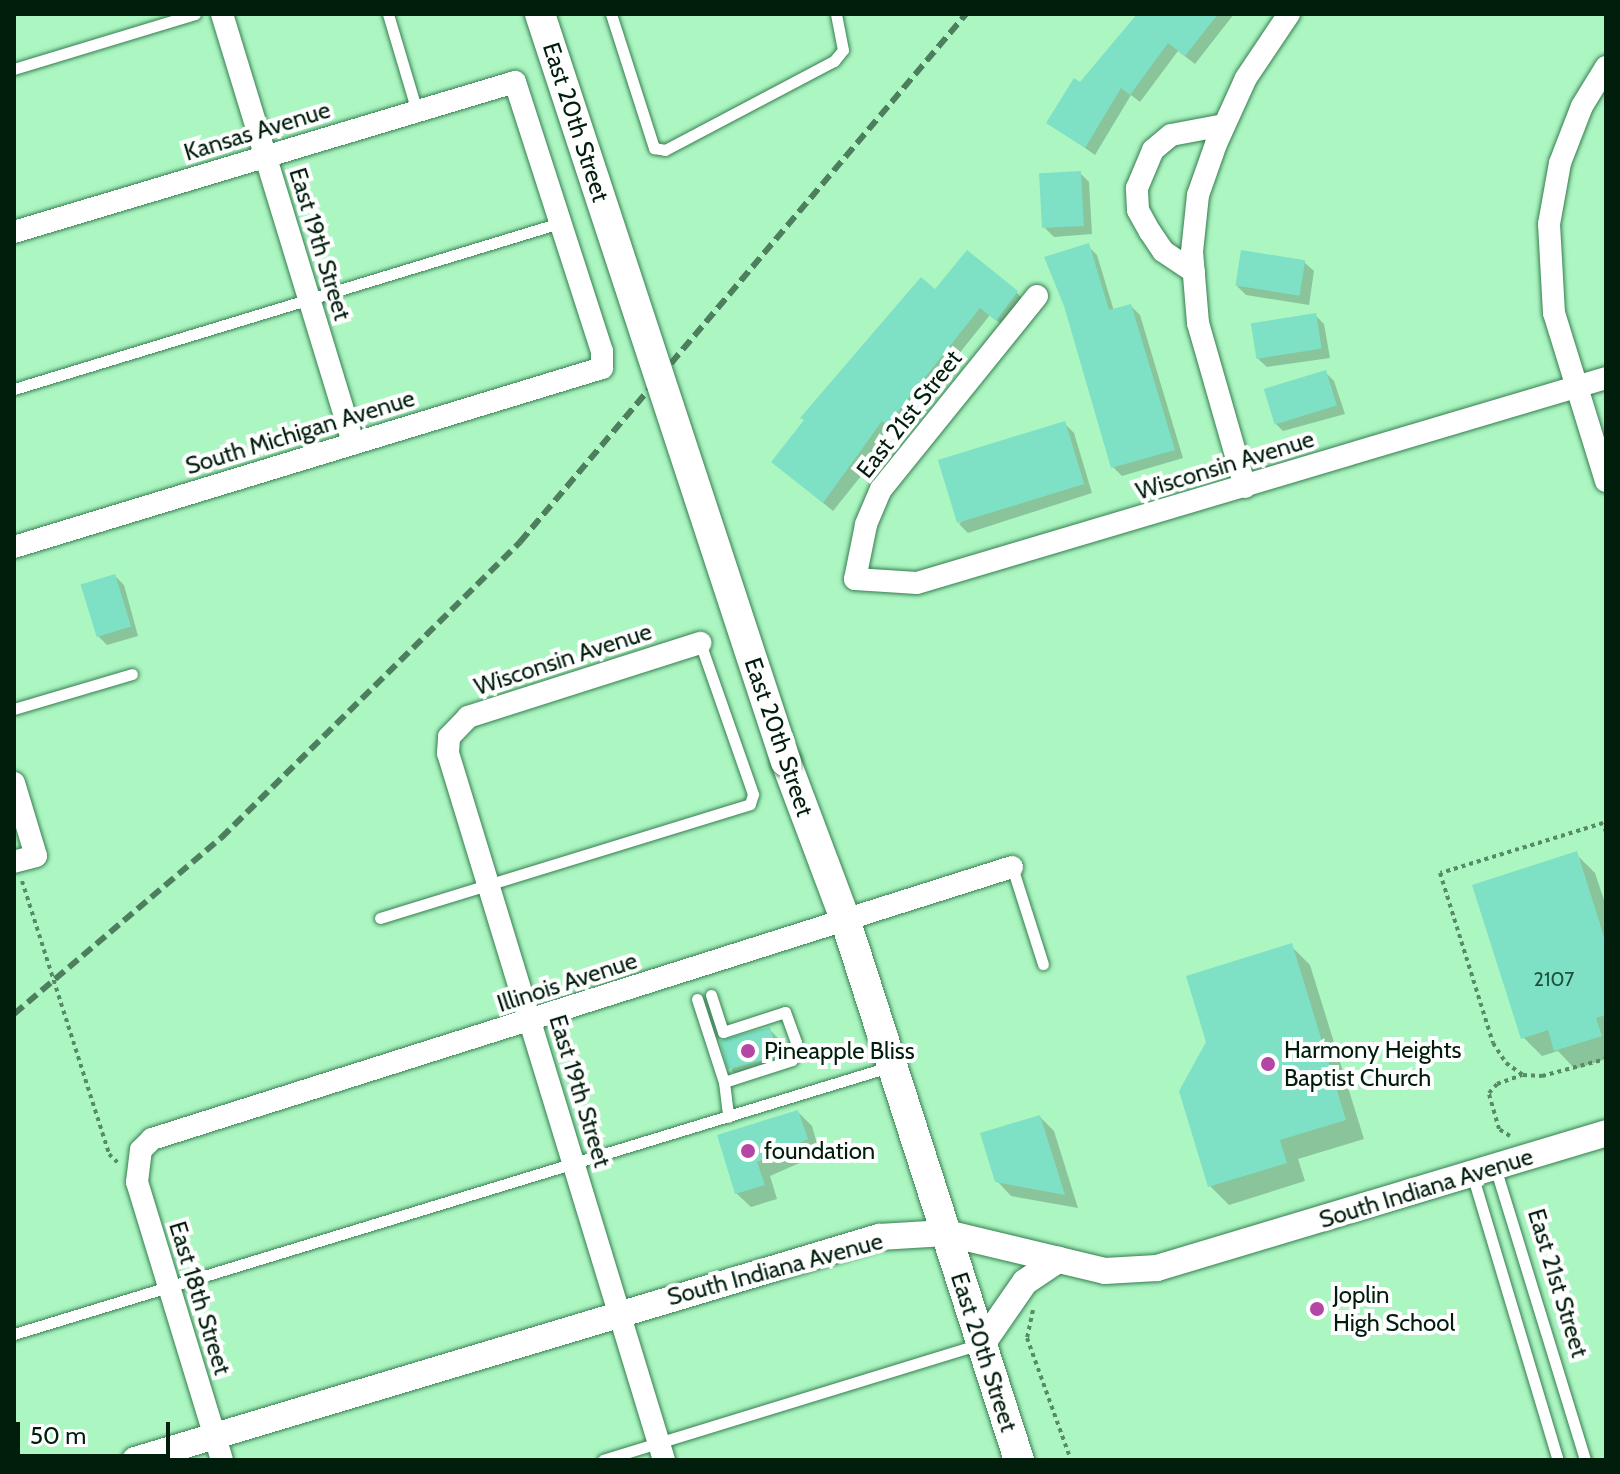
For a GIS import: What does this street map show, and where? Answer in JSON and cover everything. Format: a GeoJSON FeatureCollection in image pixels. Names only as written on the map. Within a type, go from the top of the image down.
{"type":"FeatureCollection","features":[{"type":"Feature","properties":{"kind":"main road","name":"East 20th Street"},"geometry":{"type":"LineString","coordinates":[[540,14],[786,762],[845,919],[1019,1460]]}},
{"type":"Feature","properties":{"kind":"street","name":"East 19th Street"},"geometry":{"type":"LineString","coordinates":[[222,14],[353,443]]}},
{"type":"Feature","properties":{"kind":"street"},"geometry":{"type":"LineString","coordinates":[[1245,487],[1198,323],[1194,272],[1198,195],[1224,125],[1246,78],[1289,14]]}},
{"type":"Feature","properties":{"kind":"street"},"geometry":{"type":"LineString","coordinates":[[1606,67],[1582,106],[1560,163],[1549,224],[1554,313],[1606,481]]}},
{"type":"Feature","properties":{"kind":"street","name":"Kansas Avenue"},"geometry":{"type":"LineString","coordinates":[[14,232],[515,82],[564,222]]}},
{"type":"Feature","properties":{"kind":"street"},"geometry":{"type":"LineString","coordinates":[[1194,272],[1163,251],[1150,232],[1138,210],[1137,188],[1153,150],[1171,135],[1224,125]]}},
{"type":"Feature","properties":{"kind":"street","name":"South Michigan Avenue"},"geometry":{"type":"LineString","coordinates":[[14,547],[602,368],[595,319],[564,222]]}},
{"type":"Feature","properties":{"kind":"street","name":"East 21st Street"},"geometry":{"type":"LineString","coordinates":[[855,579],[866,525],[881,489],[1037,296]]}},
{"type":"Feature","properties":{"kind":"street","name":"Wisconsin Avenue"},"geometry":{"type":"LineString","coordinates":[[855,579],[917,583],[1606,378]]}},
{"type":"Feature","properties":{"kind":"street","name":"Wisconsin Avenue"},"geometry":{"type":"LineString","coordinates":[[449,737],[468,717],[700,643]]}},
{"type":"Feature","properties":{"kind":"street","name":"East 19th Street"},"geometry":{"type":"LineString","coordinates":[[449,737],[450,769],[532,1021],[662,1451]]}},
{"type":"Feature","properties":{"kind":"street"},"geometry":{"type":"LineString","coordinates":[[14,783],[24,859]]}},
{"type":"Feature","properties":{"kind":"street","name":"Illinois Avenue"},"geometry":{"type":"LineString","coordinates":[[141,1150],[167,1130],[532,1021],[1012,867]]}},
{"type":"Feature","properties":{"kind":"street","name":"South Indiana Avenue"},"geometry":{"type":"LineString","coordinates":[[135,1460],[218,1448],[620,1313],[879,1237],[946,1233],[1105,1271],[1178,1265],[1606,1133]]}},
{"type":"Feature","properties":{"kind":"street","name":"East 18th Street"},"geometry":{"type":"LineString","coordinates":[[141,1150],[137,1182],[218,1448]]}},
{"type":"Feature","properties":{"kind":"street"},"geometry":{"type":"LineString","coordinates":[[982,1344],[1025,1282],[1058,1260]]}},
{"type":"Feature","properties":{"kind":"lane"},"geometry":{"type":"LineString","coordinates":[[14,69],[195,14]]}},
{"type":"Feature","properties":{"kind":"lane"},"geometry":{"type":"LineString","coordinates":[[388,14],[417,111]]}},
{"type":"Feature","properties":{"kind":"lane"},"geometry":{"type":"LineString","coordinates":[[611,14],[654,148],[665,150],[834,61],[843,50],[836,14]]}},
{"type":"Feature","properties":{"kind":"lane"},"geometry":{"type":"LineString","coordinates":[[14,389],[564,222]]}},
{"type":"Feature","properties":{"kind":"lane"},"geometry":{"type":"LineString","coordinates":[[380,918],[750,804],[753,794],[700,643]]}},
{"type":"Feature","properties":{"kind":"lane"},"geometry":{"type":"LineString","coordinates":[[14,709],[132,674]]}},
{"type":"Feature","properties":{"kind":"lane"},"geometry":{"type":"LineString","coordinates":[[1012,867],[1043,964]]}},
{"type":"Feature","properties":{"kind":"lane"},"geometry":{"type":"LineString","coordinates":[[711,995],[723,1032]]}},
{"type":"Feature","properties":{"kind":"lane"},"geometry":{"type":"LineString","coordinates":[[697,999],[724,1082],[728,1117]]}},
{"type":"Feature","properties":{"kind":"lane"},"geometry":{"type":"LineString","coordinates":[[708,1036],[785,1012],[796,1042],[786,1064],[724,1082]]}},
{"type":"Feature","properties":{"kind":"lane"},"geometry":{"type":"LineString","coordinates":[[14,1334],[892,1066]]}},
{"type":"Feature","properties":{"kind":"lane","name":"East 21st Street"},"geometry":{"type":"LineString","coordinates":[[1483,1170],[1558,1460]]}},
{"type":"Feature","properties":{"kind":"lane","name":"East 21st Street"},"geometry":{"type":"LineString","coordinates":[[1483,1170],[1585,1460]]}},
{"type":"Feature","properties":{"kind":"lane"},"geometry":{"type":"LineString","coordinates":[[603,1460],[662,1451],[982,1344]]}},
{"type":"Feature","properties":{"kind":"path"},"geometry":{"type":"LineString","coordinates":[[1523,1075],[1506,1063],[1493,1043],[1440,873],[1603,823],[1606,832]]}},
{"type":"Feature","properties":{"kind":"path"},"geometry":{"type":"LineString","coordinates":[[24,859],[21,877],[109,1154],[137,1182]]}},
{"type":"Feature","properties":{"kind":"path"},"geometry":{"type":"LineString","coordinates":[[1520,1141],[1518,1135],[1501,1133],[1489,1096],[1497,1084],[1523,1075],[1550,1075],[1606,1059]]}},
{"type":"Feature","properties":{"kind":"path"},"geometry":{"type":"LineString","coordinates":[[1033,1310],[1027,1338],[1071,1460]]}},
{"type":"Feature","properties":{"kind":"building"},"geometry":{"type":"Polygon","coordinates":[[[1137,14],[1218,14],[1185,56],[1168,43],[1130,95],[1121,88],[1085,148],[1046,123],[1074,78],[1080,82],[1137,14]]]}},
{"type":"Feature","properties":{"kind":"building"},"geometry":{"type":"Polygon","coordinates":[[[1081,171],[1084,226],[1042,228],[1039,173],[1081,171]]]}},
{"type":"Feature","properties":{"kind":"building"},"geometry":{"type":"Polygon","coordinates":[[[1089,243],[1109,310],[1131,304],[1175,450],[1111,468],[1064,306],[1044,257],[1089,243]]]}},
{"type":"Feature","properties":{"kind":"building"},"geometry":{"type":"Polygon","coordinates":[[[967,250],[1018,291],[996,321],[980,308],[887,425],[882,421],[823,503],[771,462],[804,420],[800,418],[921,277],[935,289],[967,250]]]}},
{"type":"Feature","properties":{"kind":"building"},"geometry":{"type":"Polygon","coordinates":[[[1241,250],[1305,260],[1300,296],[1235,286],[1241,250]]]}},
{"type":"Feature","properties":{"kind":"building"},"geometry":{"type":"Polygon","coordinates":[[[1316,313],[1322,349],[1256,359],[1251,323],[1316,313]]]}},
{"type":"Feature","properties":{"kind":"building"},"geometry":{"type":"Polygon","coordinates":[[[1326,370],[1337,405],[1275,424],[1264,389],[1326,370]]]}},
{"type":"Feature","properties":{"kind":"building"},"geometry":{"type":"Polygon","coordinates":[[[1065,421],[1084,484],[957,523],[938,460],[1065,421]]]}},
{"type":"Feature","properties":{"kind":"building"},"geometry":{"type":"Polygon","coordinates":[[[115,574],[131,627],[97,637],[81,585],[115,574]]]}},
{"type":"Feature","properties":{"kind":"building"},"geometry":{"type":"Polygon","coordinates":[[[1577,851],[1606,943],[1606,1015],[1596,1018],[1602,1036],[1554,1051],[1548,1030],[1521,1039],[1472,885],[1577,851]]]}},
{"type":"Feature","properties":{"kind":"building","name":"Harmony Heights Baptist Church"},"geometry":{"type":"Polygon","coordinates":[[[1292,943],[1346,1120],[1280,1140],[1287,1163],[1208,1187],[1179,1091],[1206,1042],[1186,976],[1292,943]]]}},
{"type":"Feature","properties":{"kind":"building","name":"Pineapple Bliss"},"geometry":{"type":"Polygon","coordinates":[[[770,1027],[778,1056],[728,1069],[720,1040],[770,1027]]]}},
{"type":"Feature","properties":{"kind":"building","name":"foundation"},"geometry":{"type":"Polygon","coordinates":[[[798,1110],[808,1139],[757,1162],[765,1185],[735,1194],[717,1135],[798,1110]]]}},
{"type":"Feature","properties":{"kind":"building"},"geometry":{"type":"Polygon","coordinates":[[[1040,1115],[1065,1195],[995,1182],[980,1133],[1040,1115]]]}},
{"type":"Feature","properties":{"kind":"railway"},"geometry":{"type":"LineString","coordinates":[[14,1014],[221,838],[520,542],[966,14]]}},
{"type":"Feature","properties":{"kind":"place","name":"Pineapple Bliss"},"geometry":{"type":"Point","coordinates":[748,1051]}},
{"type":"Feature","properties":{"kind":"place","name":"Harmony Heights Baptist Church"},"geometry":{"type":"Point","coordinates":[1268,1064]}},
{"type":"Feature","properties":{"kind":"place","name":"foundation"},"geometry":{"type":"Point","coordinates":[748,1151]}},
{"type":"Feature","properties":{"kind":"place","name":"Joplin High School"},"geometry":{"type":"Point","coordinates":[1317,1309]}}]}
